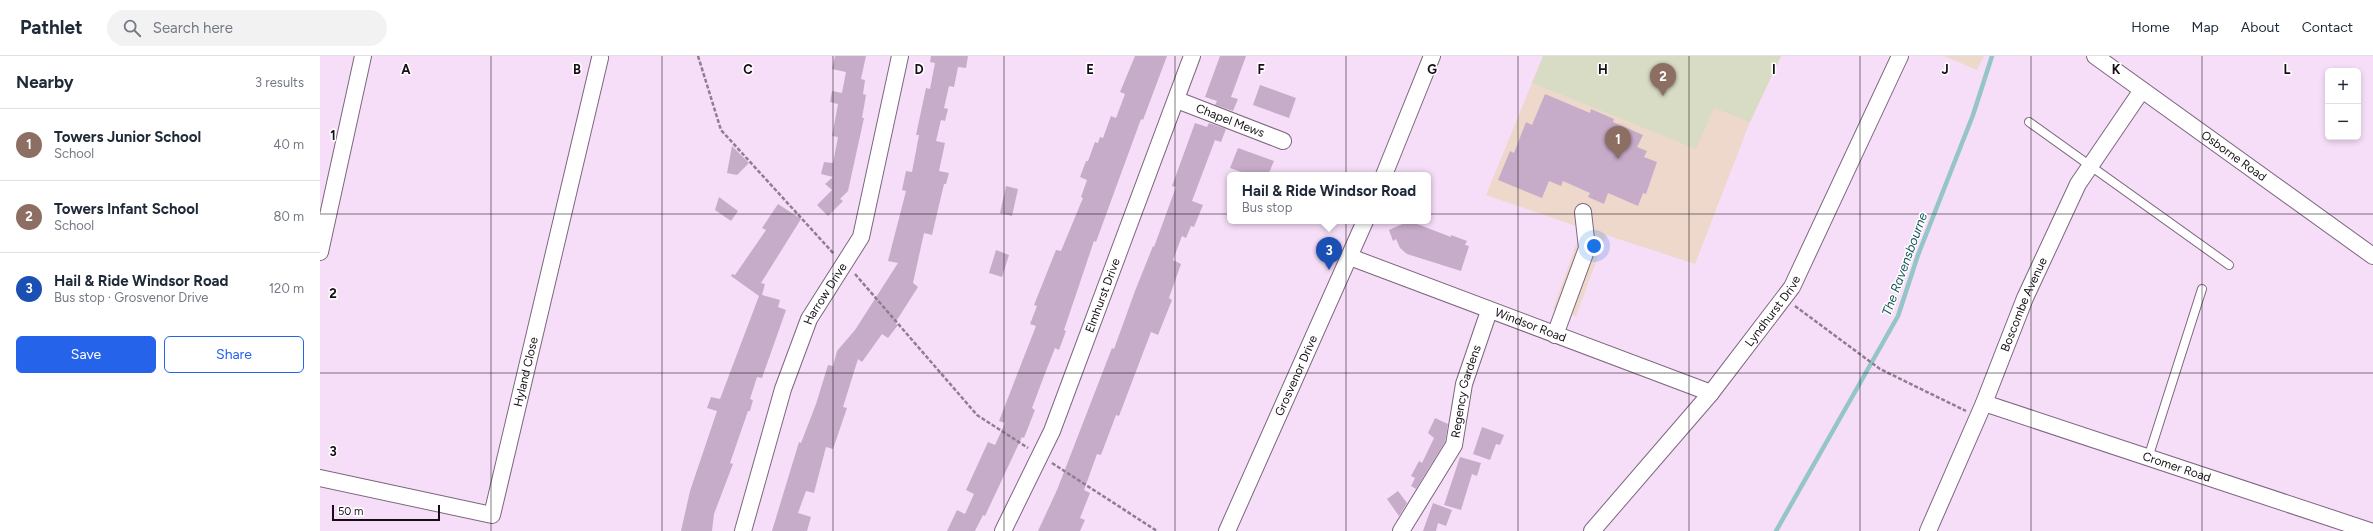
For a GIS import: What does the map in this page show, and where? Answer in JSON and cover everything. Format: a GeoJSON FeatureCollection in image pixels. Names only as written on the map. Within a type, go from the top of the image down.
{"type":"FeatureCollection","features":[{"type":"Feature","properties":{"kind":"street"},"geometry":{"type":"LineString","coordinates":[[320,252],[363,56]]}},
{"type":"Feature","properties":{"kind":"street","name":"Harrow Drive"},"geometry":{"type":"LineString","coordinates":[[743,531],[783,388],[809,318],[861,237],[900,56]]}},
{"type":"Feature","properties":{"kind":"street","name":"Elmhurst Drive"},"geometry":{"type":"LineString","coordinates":[[1003,531],[1055,424],[1192,56]]}},
{"type":"Feature","properties":{"kind":"street"},"geometry":{"type":"LineString","coordinates":[[1385,172],[1432,56]]}},
{"type":"Feature","properties":{"kind":"street","name":"Lyndhurst Drive"},"geometry":{"type":"LineString","coordinates":[[1592,531],[1711,393],[1792,287],[1900,56]]}},
{"type":"Feature","properties":{"kind":"street","name":"Osborne Road"},"geometry":{"type":"LineString","coordinates":[[2095,56],[2373,256]]}},
{"type":"Feature","properties":{"kind":"street","name":"Hyland Close"},"geometry":{"type":"LineString","coordinates":[[320,478],[492,515],[600,58]]}},
{"type":"Feature","properties":{"kind":"street","name":"Boscombe Avenue"},"geometry":{"type":"LineString","coordinates":[[1928,531],[1981,410],[2025,298],[2078,184],[2142,90]]}},
{"type":"Feature","properties":{"kind":"street","name":"Chapel Mews"},"geometry":{"type":"LineString","coordinates":[[1176,100],[1283,141]]}},
{"type":"Feature","properties":{"kind":"street"},"geometry":{"type":"LineString","coordinates":[[1555,335],[1587,248],[1583,212]]}},
{"type":"Feature","properties":{"kind":"street","name":"Grosvenor Drive"},"geometry":{"type":"LineString","coordinates":[[1227,531],[1364,224]]}},
{"type":"Feature","properties":{"kind":"street","name":"Windsor Road"},"geometry":{"type":"LineString","coordinates":[[1350,257],[1711,393]]}},
{"type":"Feature","properties":{"kind":"street","name":"Regency Gardens"},"geometry":{"type":"LineString","coordinates":[[1401,531],[1454,445],[1464,384],[1490,310]]}},
{"type":"Feature","properties":{"kind":"street","name":"Cromer Road"},"geometry":{"type":"LineString","coordinates":[[1981,410],[2148,458],[2370,531]]}},
{"type":"Feature","properties":{"kind":"lane"},"geometry":{"type":"LineString","coordinates":[[2029,122],[2229,265]]}},
{"type":"Feature","properties":{"kind":"lane"},"geometry":{"type":"LineString","coordinates":[[2148,458],[2202,289]]}},
{"type":"Feature","properties":{"kind":"path"},"geometry":{"type":"LineString","coordinates":[[698,56],[721,130],[843,265],[853,273],[977,415],[1157,531]]}},
{"type":"Feature","properties":{"kind":"path"},"geometry":{"type":"LineString","coordinates":[[1783,298],[1880,370],[1981,410]]}},
{"type":"Feature","properties":{"kind":"shaded area"},"geometry":{"type":"Polygon","coordinates":[[[1543,56],[1781,56],[1750,122],[1695,264],[1606,235],[1576,316],[1553,309],[1582,228],[1486,195],[1543,56]]]}},
{"type":"Feature","properties":{"kind":"shaded area"},"geometry":{"type":"Polygon","coordinates":[[[1944,56],[1984,56],[1977,70],[1944,56]]]}},
{"type":"Feature","properties":{"kind":"green space"},"geometry":{"type":"Polygon","coordinates":[[[1543,56],[1781,56],[1750,122],[1714,108],[1696,149],[1532,83],[1543,56]]]}},
{"type":"Feature","properties":{"kind":"building"},"geometry":{"type":"Polygon","coordinates":[[[835,56],[866,56],[861,79],[865,80],[863,94],[866,95],[862,118],[864,118],[848,191],[840,199],[843,201],[828,216],[817,205],[832,190],[825,184],[833,177],[821,174],[824,162],[833,163],[838,137],[832,136],[838,104],[830,102],[832,91],[842,93],[846,72],[832,69],[835,56]]]}},
{"type":"Feature","properties":{"kind":"building"},"geometry":{"type":"Polygon","coordinates":[[[931,56],[968,56],[966,68],[958,67],[954,87],[949,86],[944,108],[948,109],[945,121],[941,120],[936,141],[945,143],[939,171],[949,173],[946,184],[944,184],[932,235],[924,233],[913,283],[918,287],[895,323],[898,325],[888,338],[882,334],[862,362],[858,359],[843,407],[847,408],[833,449],[826,447],[814,493],[806,491],[798,513],[811,517],[807,531],[772,531],[799,442],[801,443],[816,404],[828,365],[833,366],[837,351],[855,330],[898,263],[888,261],[906,191],[902,190],[906,171],[912,172],[919,135],[916,135],[926,88],[930,89],[935,63],[930,62],[931,56]]]}},
{"type":"Feature","properties":{"kind":"building"},"geometry":{"type":"Polygon","coordinates":[[[1135,56],[1167,56],[1143,120],[1141,119],[1096,242],[1094,241],[1064,330],[1066,331],[1059,350],[1055,348],[1032,408],[1035,410],[1024,438],[1022,437],[985,516],[983,515],[975,531],[947,531],[957,510],[965,514],[974,494],[966,490],[988,442],[995,445],[1005,423],[999,421],[1036,326],[1030,324],[1037,306],[1034,305],[1056,250],[1061,251],[1083,198],[1081,197],[1087,180],[1080,177],[1086,161],[1088,161],[1095,142],[1098,143],[1100,137],[1103,138],[1111,116],[1116,118],[1125,94],[1120,92],[1135,56]]]}},
{"type":"Feature","properties":{"kind":"building"},"geometry":{"type":"Polygon","coordinates":[[[1220,56],[1246,56],[1231,97],[1238,99],[1233,111],[1215,105],[1217,101],[1205,97],[1220,56]]]}},
{"type":"Feature","properties":{"kind":"building"},"geometry":{"type":"Polygon","coordinates":[[[1260,85],[1296,98],[1289,118],[1253,105],[1260,85]]]}},
{"type":"Feature","properties":{"kind":"building"},"geometry":{"type":"Polygon","coordinates":[[[1545,94],[1590,113],[1591,109],[1614,119],[1613,122],[1643,135],[1637,147],[1647,151],[1644,157],[1657,162],[1646,194],[1643,193],[1638,206],[1608,193],[1604,204],[1588,197],[1590,193],[1563,181],[1561,186],[1549,181],[1542,198],[1498,180],[1510,151],[1514,153],[1526,122],[1532,125],[1545,94]]]}},
{"type":"Feature","properties":{"kind":"building"},"geometry":{"type":"Polygon","coordinates":[[[1195,123],[1207,127],[1209,123],[1226,129],[1221,142],[1215,140],[1192,201],[1203,205],[1194,227],[1191,226],[1186,238],[1182,236],[1173,260],[1181,264],[1169,298],[1172,300],[1158,335],[1151,332],[1119,416],[1116,415],[1101,455],[1097,454],[1084,490],[1090,493],[1080,518],[1085,520],[1080,531],[1038,531],[1057,490],[1112,348],[1114,349],[1135,291],[1153,246],[1154,247],[1176,187],[1172,186],[1195,123]]]}},
{"type":"Feature","properties":{"kind":"building"},"geometry":{"type":"Polygon","coordinates":[[[732,146],[749,163],[737,175],[727,173],[732,146]]]}},
{"type":"Feature","properties":{"kind":"building"},"geometry":{"type":"Polygon","coordinates":[[[1238,148],[1274,161],[1269,172],[1241,172],[1230,168],[1238,148]]]}},
{"type":"Feature","properties":{"kind":"building"},"geometry":{"type":"Polygon","coordinates":[[[1006,186],[1018,189],[1012,216],[1000,213],[1006,186]]]}},
{"type":"Feature","properties":{"kind":"building"},"geometry":{"type":"Polygon","coordinates":[[[719,197],[738,211],[731,221],[715,210],[719,197]]]}},
{"type":"Feature","properties":{"kind":"building"},"geometry":{"type":"Polygon","coordinates":[[[778,204],[801,219],[761,283],[765,284],[762,295],[780,300],[778,307],[786,310],[762,378],[757,377],[750,399],[753,400],[750,411],[748,411],[730,463],[733,464],[714,514],[712,531],[681,531],[690,491],[717,411],[707,408],[711,397],[720,399],[759,296],[731,276],[732,274],[735,275],[766,230],[762,228],[778,204]]]}},
{"type":"Feature","properties":{"kind":"building"},"geometry":{"type":"Polygon","coordinates":[[[1402,224],[1417,224],[1451,237],[1451,235],[1467,241],[1465,245],[1469,246],[1461,271],[1407,254],[1400,248],[1396,239],[1393,241],[1389,230],[1402,224]]]}},
{"type":"Feature","properties":{"kind":"building"},"geometry":{"type":"Polygon","coordinates":[[[996,250],[1009,255],[1002,277],[989,273],[996,250]]]}},
{"type":"Feature","properties":{"kind":"building"},"geometry":{"type":"Polygon","coordinates":[[[1435,418],[1448,424],[1445,442],[1416,489],[1411,486],[1415,478],[1411,476],[1419,461],[1422,463],[1434,438],[1428,433],[1435,418]]]}},
{"type":"Feature","properties":{"kind":"building"},"geometry":{"type":"Polygon","coordinates":[[[1482,427],[1504,435],[1500,445],[1496,444],[1490,460],[1473,454],[1482,427]]]}},
{"type":"Feature","properties":{"kind":"building"},"geometry":{"type":"Polygon","coordinates":[[[1460,457],[1481,463],[1477,476],[1472,474],[1461,510],[1444,505],[1460,457]]]}},
{"type":"Feature","properties":{"kind":"building"},"geometry":{"type":"Polygon","coordinates":[[[1398,491],[1407,503],[1399,516],[1387,499],[1398,491]]]}},
{"type":"Feature","properties":{"kind":"building"},"geometry":{"type":"Polygon","coordinates":[[[1433,503],[1452,510],[1446,526],[1438,523],[1436,531],[1423,531],[1433,503]]]}},
{"type":"Feature","properties":{"kind":"waterway","name":"The Ravensbourne"},"geometry":{"type":"LineString","coordinates":[[1776,531],[1898,316],[1918,255],[1973,115],[1992,56]]}},
{"type":"Feature","properties":{"kind":"place","name":"Towers Infant School"},"geometry":{"type":"Point","coordinates":[1663,96]}},
{"type":"Feature","properties":{"kind":"place","name":"Towers Junior School"},"geometry":{"type":"Point","coordinates":[1618,159]}},
{"type":"Feature","properties":{"kind":"place","name":"Hail & Ride Windsor Road"},"geometry":{"type":"Point","coordinates":[1329,270]}}]}
